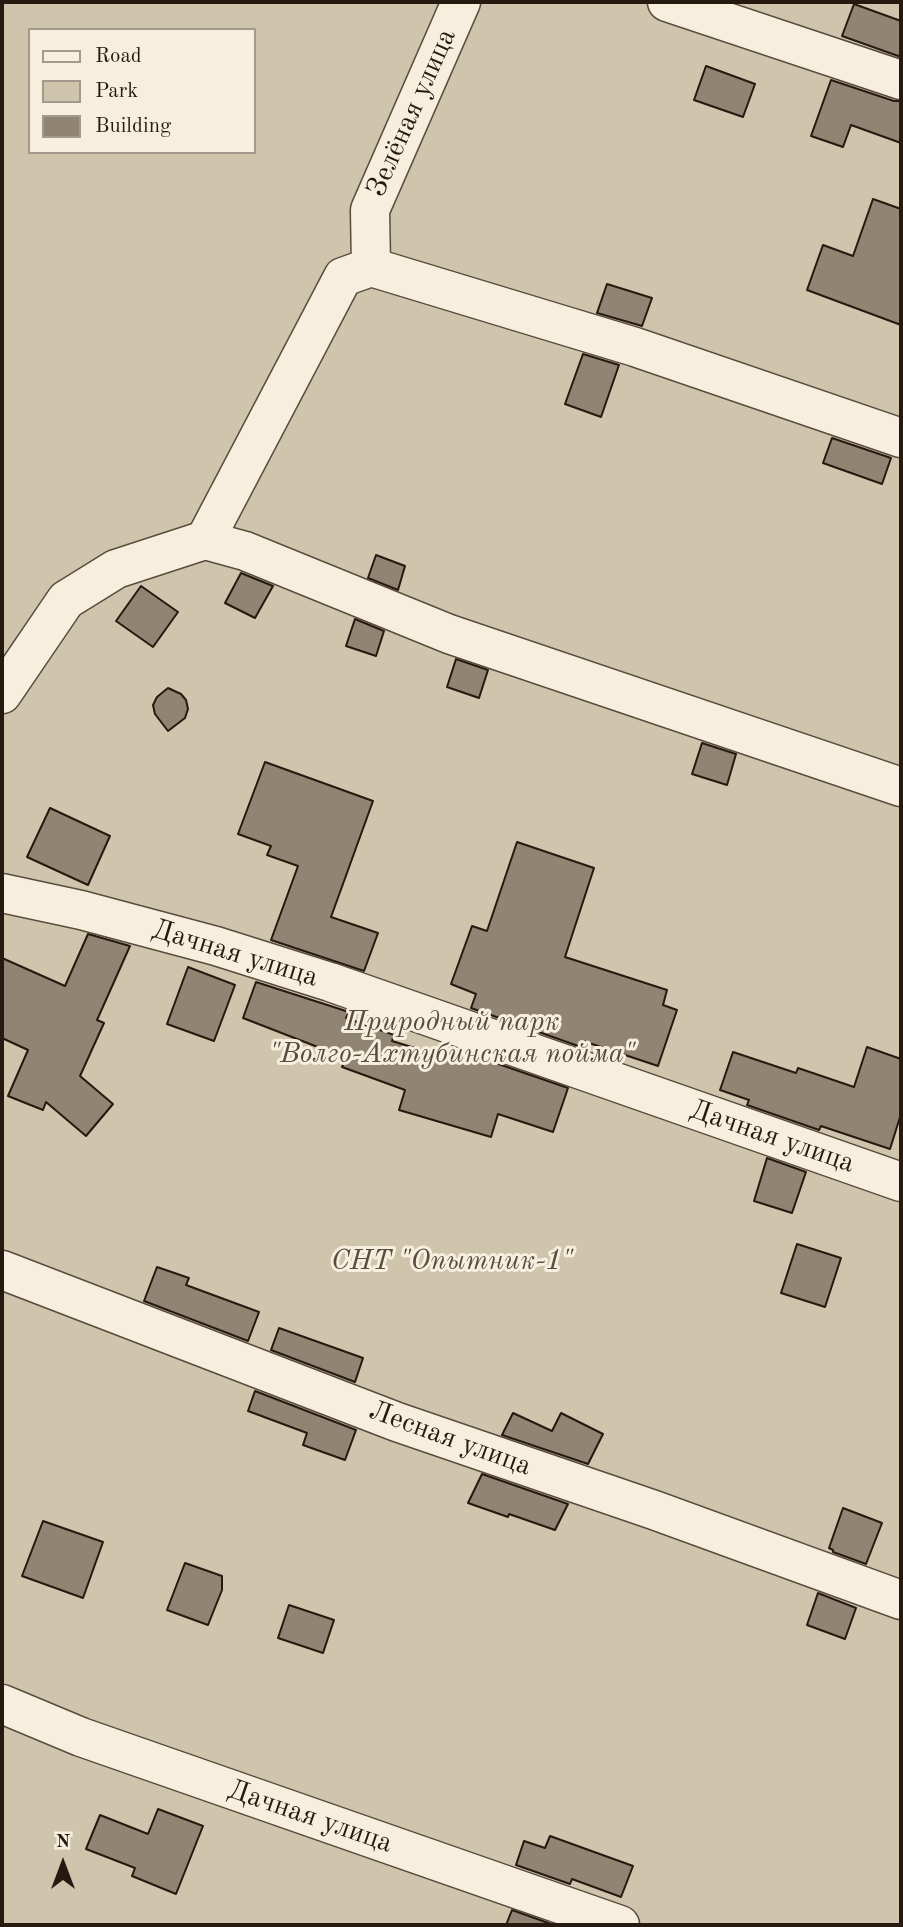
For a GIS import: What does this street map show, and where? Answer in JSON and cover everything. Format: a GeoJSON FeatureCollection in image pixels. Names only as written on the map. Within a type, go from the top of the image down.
{"type":"FeatureCollection","features":[{"type":"Feature","properties":{"kind":"street","name":"Зелёная улица"},"geometry":{"type":"LineString","coordinates":[[371,267],[370,209],[461,2]]}},
{"type":"Feature","properties":{"kind":"street"},"geometry":{"type":"LineString","coordinates":[[667,2],[901,80]]}},
{"type":"Feature","properties":{"kind":"street"},"geometry":{"type":"LineString","coordinates":[[205,540],[343,277],[371,267],[635,347],[901,438]]}},
{"type":"Feature","properties":{"kind":"street"},"geometry":{"type":"LineString","coordinates":[[2,694],[66,600],[116,569],[205,540],[245,551],[449,634],[901,787]]}},
{"type":"Feature","properties":{"kind":"street","name":"Дачная улица"},"geometry":{"type":"LineString","coordinates":[[2,893],[81,909],[216,946],[330,982],[901,1182]]}},
{"type":"Feature","properties":{"kind":"street","name":"Лесная улица"},"geometry":{"type":"LineString","coordinates":[[2,1270],[397,1422],[654,1510],[901,1600]]}},
{"type":"Feature","properties":{"kind":"street","name":"Дачная улица"},"geometry":{"type":"LineString","coordinates":[[2,1704],[81,1737],[620,1925]]}},
{"type":"Feature","properties":{"kind":"green space","name":"СНТ \"Опытник-1\""},"geometry":{"type":"Polygon","coordinates":[[[2,2],[901,2],[901,1925],[2,1925],[2,2]]]}},
{"type":"Feature","properties":{"kind":"building"},"geometry":{"type":"Polygon","coordinates":[[[854,4],[901,21],[901,57],[842,36],[854,4]]]}},
{"type":"Feature","properties":{"kind":"building"},"geometry":{"type":"Polygon","coordinates":[[[706,66],[755,84],[743,117],[694,100],[706,66]]]}},
{"type":"Feature","properties":{"kind":"building"},"geometry":{"type":"Polygon","coordinates":[[[831,80],[901,101],[901,143],[851,125],[843,147],[811,136],[831,80]]]}},
{"type":"Feature","properties":{"kind":"building"},"geometry":{"type":"Polygon","coordinates":[[[873,199],[901,209],[901,325],[807,290],[823,245],[853,256],[873,199]]]}},
{"type":"Feature","properties":{"kind":"building"},"geometry":{"type":"Polygon","coordinates":[[[607,284],[652,298],[642,326],[597,313],[607,284]]]}},
{"type":"Feature","properties":{"kind":"building"},"geometry":{"type":"Polygon","coordinates":[[[583,354],[619,365],[601,417],[565,404],[583,354]]]}},
{"type":"Feature","properties":{"kind":"building"},"geometry":{"type":"Polygon","coordinates":[[[832,438],[891,458],[882,484],[823,463],[832,438]]]}},
{"type":"Feature","properties":{"kind":"building"},"geometry":{"type":"Polygon","coordinates":[[[376,555],[405,566],[398,590],[368,578],[376,555]]]}},
{"type":"Feature","properties":{"kind":"building"},"geometry":{"type":"Polygon","coordinates":[[[241,573],[273,586],[255,618],[225,603],[241,573]]]}},
{"type":"Feature","properties":{"kind":"building"},"geometry":{"type":"Polygon","coordinates":[[[141,586],[178,612],[153,647],[116,621],[141,586]]]}},
{"type":"Feature","properties":{"kind":"building"},"geometry":{"type":"Polygon","coordinates":[[[355,619],[384,631],[376,656],[346,646],[355,619]]]}},
{"type":"Feature","properties":{"kind":"building"},"geometry":{"type":"Polygon","coordinates":[[[456,659],[488,670],[479,698],[447,687],[456,659]]]}},
{"type":"Feature","properties":{"kind":"building"},"geometry":{"type":"Polygon","coordinates":[[[168,688],[181,694],[188,709],[185,718],[168,731],[155,714],[153,705],[157,697],[168,688]]]}},
{"type":"Feature","properties":{"kind":"building"},"geometry":{"type":"Polygon","coordinates":[[[702,743],[736,754],[727,785],[692,774],[702,743]]]}},
{"type":"Feature","properties":{"kind":"building"},"geometry":{"type":"Polygon","coordinates":[[[265,762],[373,801],[331,917],[378,933],[364,971],[271,940],[298,866],[267,855],[271,846],[238,834],[265,762]]]}},
{"type":"Feature","properties":{"kind":"building"},"geometry":{"type":"Polygon","coordinates":[[[50,808],[110,836],[88,885],[27,857],[50,808]]]}},
{"type":"Feature","properties":{"kind":"building"},"geometry":{"type":"Polygon","coordinates":[[[517,842],[594,868],[565,957],[667,990],[663,1005],[677,1010],[658,1066],[583,1041],[581,1047],[471,1008],[476,994],[451,984],[472,926],[487,931],[517,842]]]}},
{"type":"Feature","properties":{"kind":"building"},"geometry":{"type":"Polygon","coordinates":[[[88,934],[130,946],[97,1020],[104,1023],[80,1076],[113,1104],[86,1136],[46,1102],[43,1110],[8,1096],[28,1050],[2,1038],[2,958],[65,986],[88,934]]]}},
{"type":"Feature","properties":{"kind":"building"},"geometry":{"type":"Polygon","coordinates":[[[188,967],[235,985],[214,1041],[167,1024],[188,967]]]}},
{"type":"Feature","properties":{"kind":"building"},"geometry":{"type":"Polygon","coordinates":[[[256,982],[349,1012],[346,1018],[394,1035],[392,1041],[451,1059],[455,1049],[568,1088],[553,1132],[498,1114],[491,1137],[399,1110],[405,1090],[342,1067],[346,1058],[243,1018],[256,982]]]}},
{"type":"Feature","properties":{"kind":"building"},"geometry":{"type":"Polygon","coordinates":[[[867,1047],[901,1059],[901,1114],[890,1149],[821,1126],[819,1130],[747,1105],[749,1100],[720,1090],[733,1052],[796,1073],[798,1068],[854,1087],[867,1047]]]}},
{"type":"Feature","properties":{"kind":"building"},"geometry":{"type":"Polygon","coordinates":[[[767,1158],[806,1172],[792,1213],[754,1201],[767,1158]]]}},
{"type":"Feature","properties":{"kind":"building"},"geometry":{"type":"Polygon","coordinates":[[[797,1244],[841,1258],[825,1307],[781,1293],[797,1244]]]}},
{"type":"Feature","properties":{"kind":"building"},"geometry":{"type":"Polygon","coordinates":[[[157,1267],[189,1278],[186,1285],[259,1312],[248,1341],[144,1301],[157,1267]]]}},
{"type":"Feature","properties":{"kind":"building"},"geometry":{"type":"Polygon","coordinates":[[[279,1328],[363,1358],[355,1382],[271,1350],[279,1328]]]}},
{"type":"Feature","properties":{"kind":"building"},"geometry":{"type":"Polygon","coordinates":[[[255,1391],[356,1430],[345,1460],[303,1445],[307,1433],[248,1411],[255,1391]]]}},
{"type":"Feature","properties":{"kind":"building"},"geometry":{"type":"Polygon","coordinates":[[[513,1413],[552,1431],[561,1413],[603,1434],[588,1464],[502,1435],[513,1413]]]}},
{"type":"Feature","properties":{"kind":"building"},"geometry":{"type":"Polygon","coordinates":[[[482,1474],[568,1504],[555,1530],[468,1503],[482,1474]]]}},
{"type":"Feature","properties":{"kind":"building"},"geometry":{"type":"Polygon","coordinates":[[[843,1508],[882,1523],[866,1564],[829,1548],[843,1508]]]}},
{"type":"Feature","properties":{"kind":"building"},"geometry":{"type":"Polygon","coordinates":[[[43,1521],[103,1542],[83,1598],[22,1576],[43,1521]]]}},
{"type":"Feature","properties":{"kind":"building"},"geometry":{"type":"Polygon","coordinates":[[[185,1563],[222,1576],[222,1590],[208,1625],[167,1610],[185,1563]]]}},
{"type":"Feature","properties":{"kind":"building"},"geometry":{"type":"Polygon","coordinates":[[[818,1593],[856,1608],[845,1639],[807,1625],[818,1593]]]}},
{"type":"Feature","properties":{"kind":"building"},"geometry":{"type":"Polygon","coordinates":[[[289,1605],[334,1620],[323,1653],[278,1638],[289,1605]]]}},
{"type":"Feature","properties":{"kind":"building"},"geometry":{"type":"Polygon","coordinates":[[[158,1809],[203,1826],[176,1894],[132,1876],[135,1868],[86,1849],[100,1815],[148,1834],[158,1809]]]}},
{"type":"Feature","properties":{"kind":"building"},"geometry":{"type":"Polygon","coordinates":[[[550,1836],[633,1866],[621,1897],[572,1879],[570,1884],[516,1865],[524,1841],[545,1848],[550,1836]]]}},
{"type":"Feature","properties":{"kind":"building"},"geometry":{"type":"Polygon","coordinates":[[[512,1910],[554,1925],[506,1925],[512,1910]]]}},
{"type":"Feature","properties":{"kind":"park label","name":"Природный парк \"Волго-Ахтубинская пойма\""},"geometry":{"type":"Point","coordinates":[452,1039]}}]}
